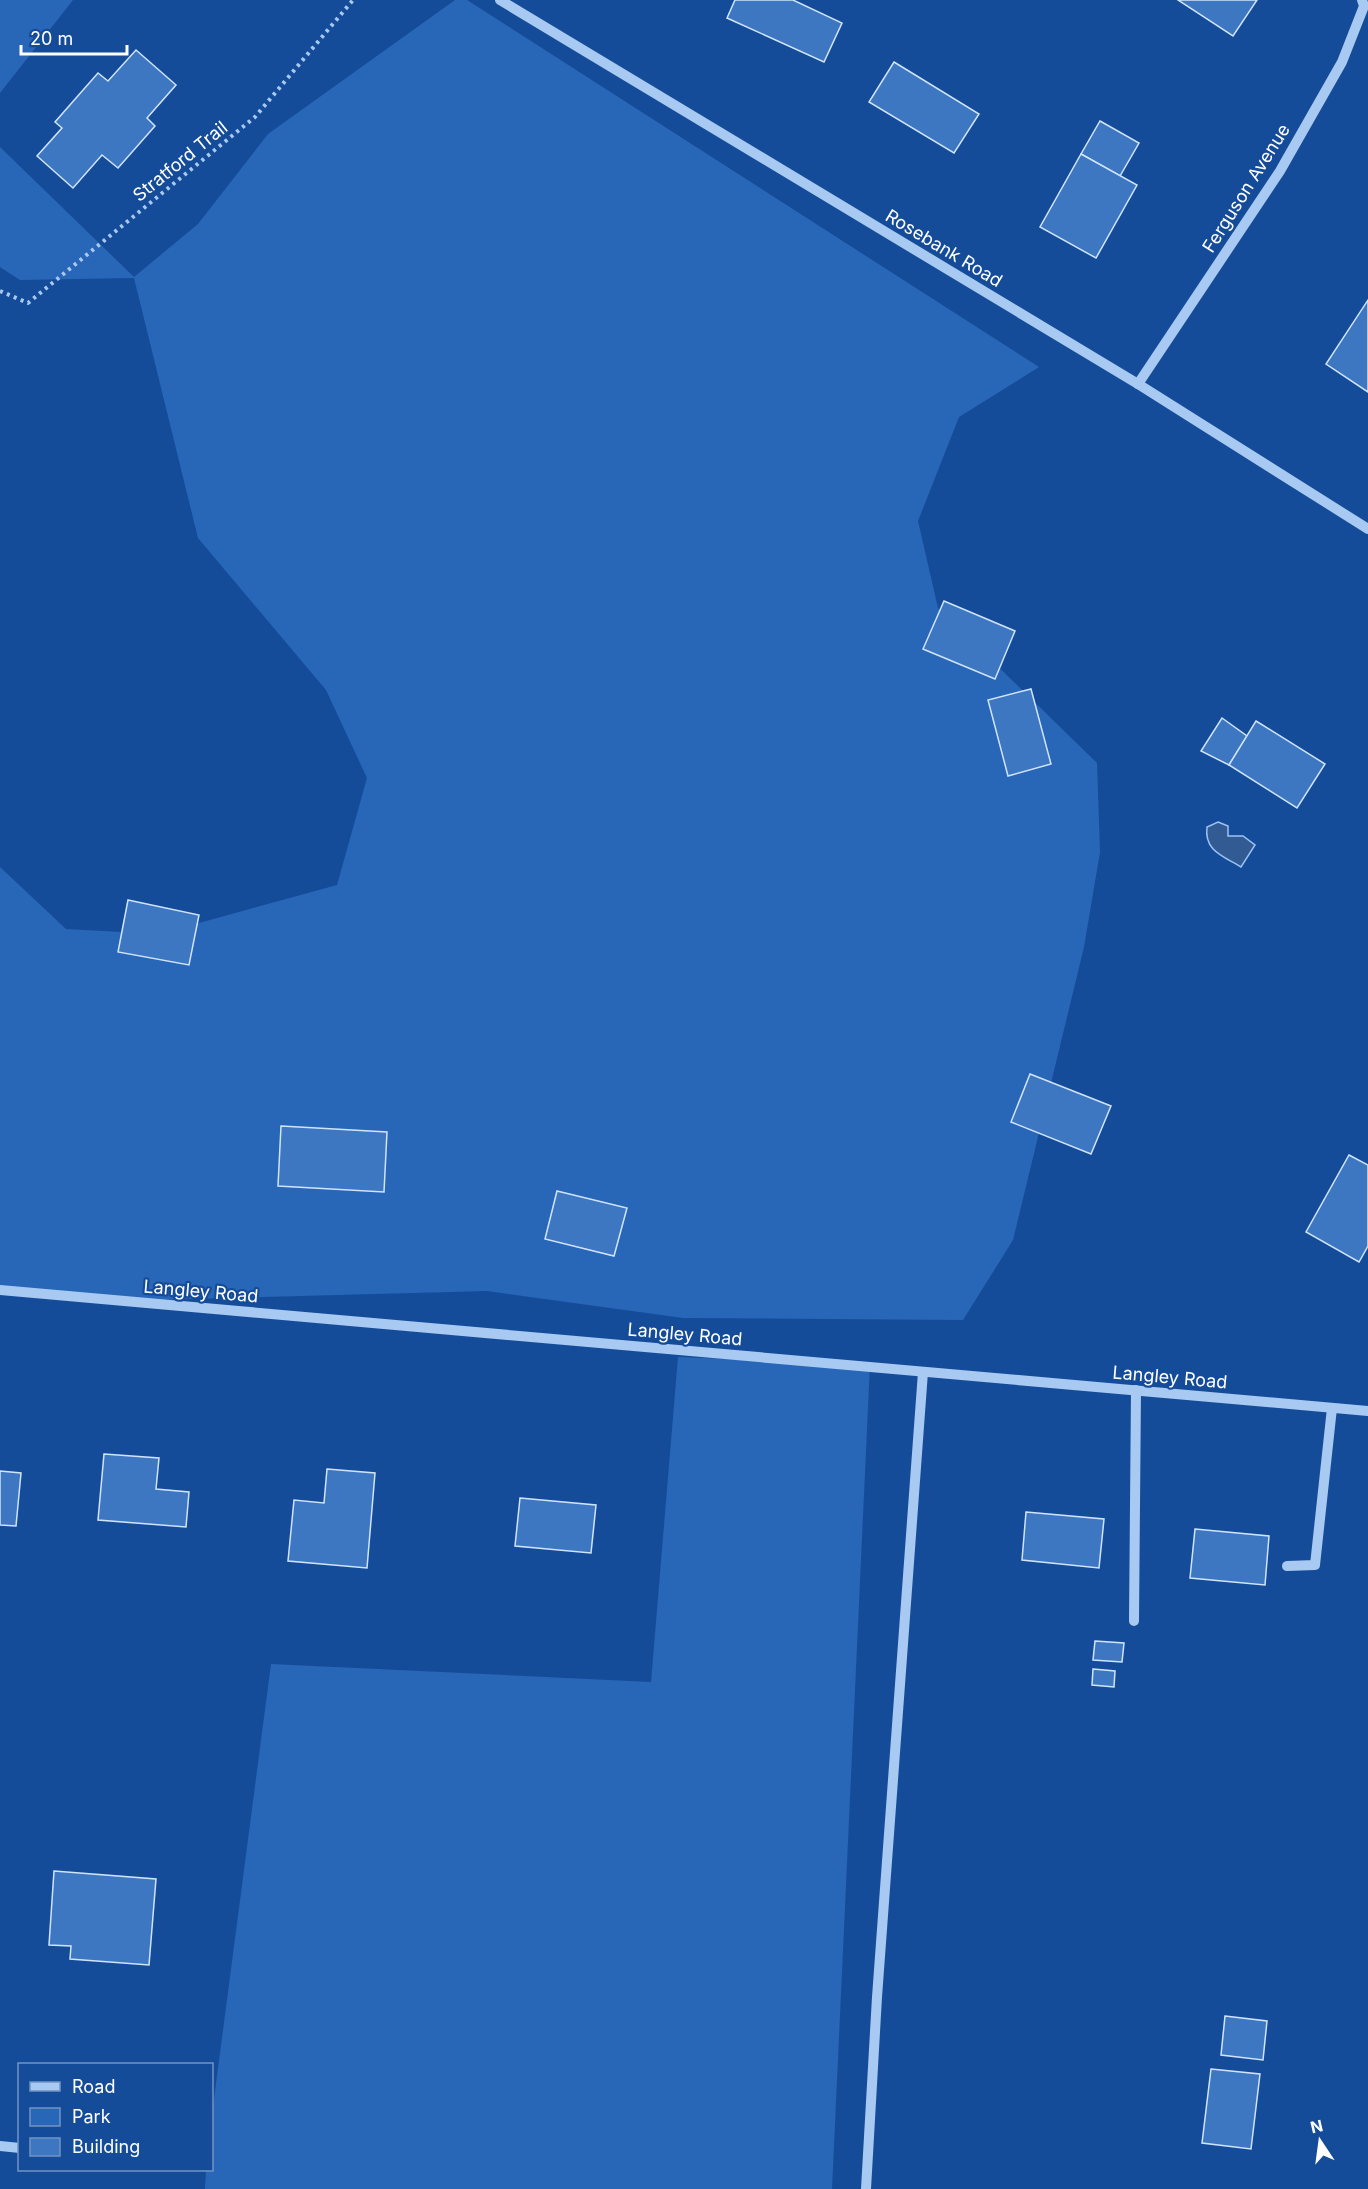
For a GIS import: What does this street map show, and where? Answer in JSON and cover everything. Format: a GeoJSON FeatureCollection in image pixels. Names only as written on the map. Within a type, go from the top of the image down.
{"type":"FeatureCollection","features":[{"type":"Feature","properties":{"kind":"street","name":"Rosebank Road"},"geometry":{"type":"LineString","coordinates":[[500,0],[1138,384],[1368,529]]}},
{"type":"Feature","properties":{"kind":"street","name":"Ferguson Avenue"},"geometry":{"type":"LineString","coordinates":[[1138,384],[1280,171],[1342,62],[1364,6],[1362,0]]}},
{"type":"Feature","properties":{"kind":"street","name":"Langley Road"},"geometry":{"type":"LineString","coordinates":[[0,1290],[1368,1411]]}},
{"type":"Feature","properties":{"kind":"street"},"geometry":{"type":"LineString","coordinates":[[866,2189],[878,1985],[923,1372]]}},
{"type":"Feature","properties":{"kind":"street"},"geometry":{"type":"LineString","coordinates":[[1134,1620],[1136,1390]]}},
{"type":"Feature","properties":{"kind":"street"},"geometry":{"type":"LineString","coordinates":[[1287,1566],[1315,1565],[1332,1408]]}},
{"type":"Feature","properties":{"kind":"street"},"geometry":{"type":"LineString","coordinates":[[0,2146],[18,2148]]}},
{"type":"Feature","properties":{"kind":"path","name":"Stratford Trail"},"geometry":{"type":"LineString","coordinates":[[0,291],[28,303],[237,132],[255,117],[353,0]]}},
{"type":"Feature","properties":{"kind":"green space"},"geometry":{"type":"Polygon","coordinates":[[[0,0],[73,0],[0,93],[0,0]]]}},
{"type":"Feature","properties":{"kind":"green space"},"geometry":{"type":"Polygon","coordinates":[[[455,0],[467,0],[1039,367],[959,417],[918,521],[938,608],[1097,763],[1100,852],[1084,947],[1013,1240],[963,1320],[683,1318],[487,1291],[115,1301],[0,1286],[0,867],[66,929],[159,934],[337,885],[367,778],[326,690],[198,538],[134,278],[20,280],[0,267],[0,147],[134,277],[198,224],[268,134],[455,0]]]}},
{"type":"Feature","properties":{"kind":"green space"},"geometry":{"type":"Polygon","coordinates":[[[678,1357],[870,1364],[832,2189],[205,2189],[206,2171],[213,2171],[213,2106],[271,1664],[651,1682],[678,1357]]]}},
{"type":"Feature","properties":{"kind":"shaded area"},"geometry":{"type":"Polygon","coordinates":[[[1218,822],[1228,826],[1228,836],[1243,836],[1255,845],[1241,867],[1216,852],[1209,842],[1207,827],[1218,822]]]}},
{"type":"Feature","properties":{"kind":"building"},"geometry":{"type":"Polygon","coordinates":[[[735,0],[793,0],[842,23],[824,62],[727,18],[735,0]]]}},
{"type":"Feature","properties":{"kind":"building"},"geometry":{"type":"Polygon","coordinates":[[[1178,0],[1257,0],[1233,36],[1178,0]]]}},
{"type":"Feature","properties":{"kind":"building"},"geometry":{"type":"Polygon","coordinates":[[[136,50],[176,85],[147,118],[155,126],[118,168],[102,155],[73,188],[37,156],[62,128],[55,122],[98,73],[108,81],[136,50]]]}},
{"type":"Feature","properties":{"kind":"building"},"geometry":{"type":"Polygon","coordinates":[[[894,62],[979,114],[954,153],[869,102],[894,62]]]}},
{"type":"Feature","properties":{"kind":"building"},"geometry":{"type":"Polygon","coordinates":[[[1100,121],[1139,143],[1120,176],[1081,154],[1100,121]]]}},
{"type":"Feature","properties":{"kind":"building"},"geometry":{"type":"Polygon","coordinates":[[[1081,154],[1137,185],[1096,258],[1040,227],[1081,154]]]}},
{"type":"Feature","properties":{"kind":"building"},"geometry":{"type":"Polygon","coordinates":[[[1368,300],[1368,392],[1326,364],[1368,300]]]}},
{"type":"Feature","properties":{"kind":"building"},"geometry":{"type":"Polygon","coordinates":[[[944,601],[1015,631],[995,679],[923,649],[944,601]]]}},
{"type":"Feature","properties":{"kind":"building"},"geometry":{"type":"Polygon","coordinates":[[[1031,689],[1051,764],[1008,776],[988,700],[1031,689]]]}},
{"type":"Feature","properties":{"kind":"building"},"geometry":{"type":"Polygon","coordinates":[[[1222,718],[1247,736],[1229,765],[1201,751],[1222,718]]]}},
{"type":"Feature","properties":{"kind":"building"},"geometry":{"type":"Polygon","coordinates":[[[1256,721],[1325,764],[1297,808],[1229,765],[1256,721]]]}},
{"type":"Feature","properties":{"kind":"building"},"geometry":{"type":"Polygon","coordinates":[[[128,900],[199,915],[189,965],[118,952],[128,900]]]}},
{"type":"Feature","properties":{"kind":"building"},"geometry":{"type":"Polygon","coordinates":[[[1030,1074],[1111,1106],[1091,1154],[1011,1122],[1030,1074]]]}},
{"type":"Feature","properties":{"kind":"building"},"geometry":{"type":"Polygon","coordinates":[[[281,1126],[387,1132],[384,1192],[278,1186],[281,1126]]]}},
{"type":"Feature","properties":{"kind":"building"},"geometry":{"type":"Polygon","coordinates":[[[1349,1155],[1368,1165],[1368,1246],[1359,1262],[1306,1232],[1349,1155]]]}},
{"type":"Feature","properties":{"kind":"building"},"geometry":{"type":"Polygon","coordinates":[[[557,1191],[627,1208],[614,1256],[545,1239],[557,1191]]]}},
{"type":"Feature","properties":{"kind":"building"},"geometry":{"type":"Polygon","coordinates":[[[104,1454],[159,1458],[156,1489],[189,1492],[186,1527],[98,1520],[104,1454]]]}},
{"type":"Feature","properties":{"kind":"building"},"geometry":{"type":"Polygon","coordinates":[[[327,1469],[375,1473],[367,1568],[288,1561],[294,1500],[324,1503],[327,1469]]]}},
{"type":"Feature","properties":{"kind":"building"},"geometry":{"type":"Polygon","coordinates":[[[0,1471],[21,1473],[16,1526],[0,1525],[0,1471]]]}},
{"type":"Feature","properties":{"kind":"building"},"geometry":{"type":"Polygon","coordinates":[[[520,1498],[596,1505],[591,1553],[515,1546],[520,1498]]]}},
{"type":"Feature","properties":{"kind":"building"},"geometry":{"type":"Polygon","coordinates":[[[1026,1512],[1104,1519],[1099,1568],[1022,1560],[1026,1512]]]}},
{"type":"Feature","properties":{"kind":"building"},"geometry":{"type":"Polygon","coordinates":[[[1195,1529],[1269,1536],[1265,1585],[1190,1578],[1195,1529]]]}},
{"type":"Feature","properties":{"kind":"building"},"geometry":{"type":"Polygon","coordinates":[[[1095,1641],[1124,1643],[1122,1662],[1093,1660],[1095,1641]]]}},
{"type":"Feature","properties":{"kind":"building"},"geometry":{"type":"Polygon","coordinates":[[[1093,1669],[1115,1671],[1114,1687],[1092,1685],[1093,1669]]]}},
{"type":"Feature","properties":{"kind":"building"},"geometry":{"type":"Polygon","coordinates":[[[54,1871],[156,1879],[149,1965],[70,1959],[71,1946],[49,1945],[54,1871]]]}},
{"type":"Feature","properties":{"kind":"building"},"geometry":{"type":"Polygon","coordinates":[[[1225,2016],[1267,2021],[1263,2060],[1221,2055],[1225,2016]]]}},
{"type":"Feature","properties":{"kind":"building"},"geometry":{"type":"Polygon","coordinates":[[[1211,2069],[1260,2074],[1251,2149],[1202,2143],[1211,2069]]]}}]}
